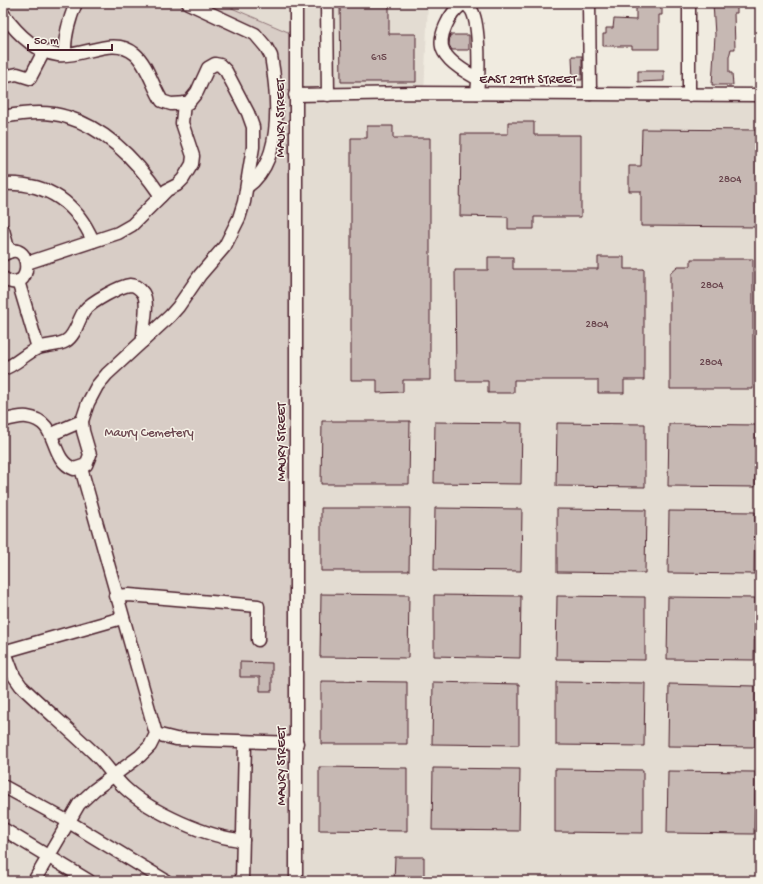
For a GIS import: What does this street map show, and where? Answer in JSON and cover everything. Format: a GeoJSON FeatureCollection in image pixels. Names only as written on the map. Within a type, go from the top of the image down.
{"type":"FeatureCollection","features":[{"type":"Feature","properties":{"kind":"street"},"geometry":{"type":"LineString","coordinates":[[65,54],[64,41],[70,16],[76,3]]}},
{"type":"Feature","properties":{"kind":"street"},"geometry":{"type":"LineString","coordinates":[[188,3],[255,34],[266,47],[271,56],[275,119],[272,151],[262,172],[247,187]]}},
{"type":"Feature","properties":{"kind":"street","name":"MAURY STREET"},"geometry":{"type":"LineString","coordinates":[[296,3],[296,881]]}},
{"type":"Feature","properties":{"kind":"street"},"geometry":{"type":"LineString","coordinates":[[328,3],[328,95]]}},
{"type":"Feature","properties":{"kind":"street"},"geometry":{"type":"LineString","coordinates":[[589,3],[590,94]]}},
{"type":"Feature","properties":{"kind":"street"},"geometry":{"type":"LineString","coordinates":[[689,95],[690,3]]}},
{"type":"Feature","properties":{"kind":"street"},"geometry":{"type":"LineString","coordinates":[[477,93],[478,79],[478,47],[473,12],[468,5],[463,4],[455,9],[450,15],[444,29],[443,49],[449,59],[467,73],[478,79]]}},
{"type":"Feature","properties":{"kind":"street"},"geometry":{"type":"LineString","coordinates":[[3,14],[14,29],[39,49],[44,51],[58,55],[79,53],[104,47],[124,48],[134,53],[142,61],[162,101],[171,104],[188,103],[197,92],[208,68],[215,64],[220,65],[226,71],[248,113],[252,127],[253,147],[247,187],[239,218],[225,246],[200,275],[170,316],[107,374],[97,386],[88,402],[82,421],[83,432],[90,455],[86,466],[74,469],[64,464],[58,455],[52,434],[47,427],[38,420],[27,416],[3,420]]}},
{"type":"Feature","properties":{"kind":"street"},"geometry":{"type":"LineString","coordinates":[[3,77],[17,74],[30,78],[44,51]]}},
{"type":"Feature","properties":{"kind":"street","name":"EAST 29TH STREET"},"geometry":{"type":"LineString","coordinates":[[295,95],[477,93],[760,95]]}},
{"type":"Feature","properties":{"kind":"street"},"geometry":{"type":"LineString","coordinates":[[27,263],[118,233],[132,225],[161,196],[183,178],[192,164],[193,156],[182,123],[184,103]]}},
{"type":"Feature","properties":{"kind":"street"},"geometry":{"type":"LineString","coordinates":[[3,117],[27,113],[66,116],[92,128],[122,150],[161,196]]}},
{"type":"Feature","properties":{"kind":"street"},"geometry":{"type":"LineString","coordinates":[[3,184],[34,186],[54,194],[78,214],[84,222],[93,241]]}},
{"type":"Feature","properties":{"kind":"street"},"geometry":{"type":"LineString","coordinates":[[3,230],[6,254],[13,252],[22,255],[27,263],[26,273],[18,281],[9,282],[3,278]]}},
{"type":"Feature","properties":{"kind":"street"},"geometry":{"type":"LineString","coordinates":[[18,281],[38,348]]}},
{"type":"Feature","properties":{"kind":"street"},"geometry":{"type":"LineString","coordinates":[[3,370],[17,363],[38,348],[53,346],[66,340],[73,333],[76,323],[87,308],[118,289],[130,285],[138,287],[143,293],[145,299],[146,308],[142,330],[143,341]]}},
{"type":"Feature","properties":{"kind":"street"},"geometry":{"type":"LineString","coordinates":[[52,434],[82,421]]}},
{"type":"Feature","properties":{"kind":"street"},"geometry":{"type":"LineString","coordinates":[[34,881],[79,804],[140,756],[150,746],[156,734],[122,618],[81,468]]}},
{"type":"Feature","properties":{"kind":"street"},"geometry":{"type":"LineString","coordinates":[[116,596],[130,595],[258,606],[258,640]]}},
{"type":"Feature","properties":{"kind":"street"},"geometry":{"type":"LineString","coordinates":[[122,618],[4,652],[14,676],[21,686],[97,755],[123,787],[150,807],[212,834],[229,839],[243,840]]}},
{"type":"Feature","properties":{"kind":"street"},"geometry":{"type":"LineString","coordinates":[[156,734],[176,739],[297,744]]}},
{"type":"Feature","properties":{"kind":"street"},"geometry":{"type":"LineString","coordinates":[[242,881],[245,742]]}},
{"type":"Feature","properties":{"kind":"street"},"geometry":{"type":"LineString","coordinates":[[3,786],[68,822],[166,881]]}},
{"type":"Feature","properties":{"kind":"street"},"geometry":{"type":"LineString","coordinates":[[3,829],[89,881]]}},
{"type":"Feature","properties":{"kind":"shaded area"},"geometry":{"type":"Polygon","coordinates":[[[220,3],[428,3],[424,95],[760,95],[760,881],[295,881],[295,35],[220,3]]]}},
{"type":"Feature","properties":{"kind":"shaded area"},"geometry":{"type":"Polygon","coordinates":[[[3,831],[85,881],[3,881],[3,831]]]}},
{"type":"Feature","properties":{"kind":"green space","name":"Maury Cemetery"},"geometry":{"type":"Polygon","coordinates":[[[3,3],[220,3],[295,35],[295,881],[85,881],[3,831],[3,3]]]}},
{"type":"Feature","properties":{"kind":"building"},"geometry":{"type":"Polygon","coordinates":[[[340,3],[389,3],[389,34],[416,34],[416,82],[341,82],[340,3]]]}},
{"type":"Feature","properties":{"kind":"building"},"geometry":{"type":"Polygon","coordinates":[[[662,3],[662,15],[659,15],[659,49],[632,49],[632,46],[603,46],[603,34],[606,34],[606,28],[613,28],[614,19],[636,20],[636,6],[640,6],[640,4],[662,3]]]}},
{"type":"Feature","properties":{"kind":"building"},"geometry":{"type":"Polygon","coordinates":[[[713,3],[737,3],[737,13],[734,13],[735,49],[731,49],[729,57],[729,73],[732,73],[733,85],[712,85],[715,35],[713,3]]]}},
{"type":"Feature","properties":{"kind":"building"},"geometry":{"type":"Polygon","coordinates":[[[450,35],[469,35],[469,50],[452,50],[449,45],[450,35]]]}},
{"type":"Feature","properties":{"kind":"building"},"geometry":{"type":"Polygon","coordinates":[[[572,56],[582,56],[582,80],[573,80],[572,56]]]}},
{"type":"Feature","properties":{"kind":"building"},"geometry":{"type":"Polygon","coordinates":[[[638,71],[664,71],[664,81],[638,82],[638,71]]]}},
{"type":"Feature","properties":{"kind":"building"},"geometry":{"type":"Polygon","coordinates":[[[508,122],[534,122],[534,135],[581,135],[581,217],[534,217],[534,229],[508,229],[508,217],[460,216],[461,134],[508,134],[508,122]]]}},
{"type":"Feature","properties":{"kind":"building"},"geometry":{"type":"Polygon","coordinates":[[[367,126],[393,126],[393,138],[430,138],[430,380],[403,380],[403,392],[377,393],[377,380],[351,380],[351,138],[367,138],[367,126]]]}},
{"type":"Feature","properties":{"kind":"building"},"geometry":{"type":"Polygon","coordinates":[[[642,129],[758,130],[760,193],[758,192],[758,227],[641,226],[641,191],[629,191],[629,166],[641,166],[642,129]]]}},
{"type":"Feature","properties":{"kind":"building"},"geometry":{"type":"Polygon","coordinates":[[[488,257],[513,257],[513,269],[598,269],[598,257],[624,257],[624,269],[644,269],[644,380],[624,380],[624,393],[598,393],[598,380],[514,380],[514,393],[488,393],[488,381],[456,381],[455,270],[488,270],[488,257]]]}},
{"type":"Feature","properties":{"kind":"building"},"geometry":{"type":"Polygon","coordinates":[[[691,259],[753,259],[753,389],[670,389],[670,273],[678,266],[691,266],[691,259]]]}},
{"type":"Feature","properties":{"kind":"building"},"geometry":{"type":"Polygon","coordinates":[[[322,421],[410,421],[409,484],[321,484],[322,421]]]}},
{"type":"Feature","properties":{"kind":"building"},"geometry":{"type":"Polygon","coordinates":[[[435,422],[522,423],[521,484],[434,483],[435,422]]]}},
{"type":"Feature","properties":{"kind":"building"},"geometry":{"type":"Polygon","coordinates":[[[557,423],[645,424],[645,487],[556,486],[557,423]]]}},
{"type":"Feature","properties":{"kind":"building"},"geometry":{"type":"Polygon","coordinates":[[[669,424],[756,425],[755,487],[668,486],[669,424]]]}},
{"type":"Feature","properties":{"kind":"building"},"geometry":{"type":"Polygon","coordinates":[[[321,508],[410,508],[409,571],[321,571],[321,508]]]}},
{"type":"Feature","properties":{"kind":"building"},"geometry":{"type":"Polygon","coordinates":[[[435,508],[522,509],[521,571],[434,570],[435,508]]]}},
{"type":"Feature","properties":{"kind":"building"},"geometry":{"type":"Polygon","coordinates":[[[557,509],[646,510],[645,573],[557,572],[557,509]]]}},
{"type":"Feature","properties":{"kind":"building"},"geometry":{"type":"Polygon","coordinates":[[[669,511],[755,512],[754,574],[668,573],[669,511]]]}},
{"type":"Feature","properties":{"kind":"building"},"geometry":{"type":"Polygon","coordinates":[[[321,594],[409,595],[408,658],[320,657],[321,594]]]}},
{"type":"Feature","properties":{"kind":"building"},"geometry":{"type":"Polygon","coordinates":[[[434,595],[521,596],[520,658],[434,656],[434,595]]]}},
{"type":"Feature","properties":{"kind":"building"},"geometry":{"type":"Polygon","coordinates":[[[557,596],[645,597],[645,660],[556,659],[557,596]]]}},
{"type":"Feature","properties":{"kind":"building"},"geometry":{"type":"Polygon","coordinates":[[[668,597],[755,598],[754,660],[667,659],[668,597]]]}},
{"type":"Feature","properties":{"kind":"building"},"geometry":{"type":"Polygon","coordinates":[[[240,662],[272,663],[272,691],[260,691],[260,677],[240,677],[240,662]]]}},
{"type":"Feature","properties":{"kind":"building"},"geometry":{"type":"Polygon","coordinates":[[[321,681],[407,682],[407,744],[321,744],[321,681]]]}},
{"type":"Feature","properties":{"kind":"building"},"geometry":{"type":"Polygon","coordinates":[[[433,682],[519,684],[519,745],[432,744],[433,682]]]}},
{"type":"Feature","properties":{"kind":"building"},"geometry":{"type":"Polygon","coordinates":[[[556,682],[645,683],[644,746],[556,745],[556,682]]]}},
{"type":"Feature","properties":{"kind":"building"},"geometry":{"type":"Polygon","coordinates":[[[669,684],[755,686],[755,747],[668,746],[669,684]]]}},
{"type":"Feature","properties":{"kind":"building"},"geometry":{"type":"Polygon","coordinates":[[[319,767],[407,768],[407,831],[319,830],[319,767]]]}},
{"type":"Feature","properties":{"kind":"building"},"geometry":{"type":"Polygon","coordinates":[[[433,768],[520,769],[519,831],[432,830],[433,768]]]}},
{"type":"Feature","properties":{"kind":"building"},"geometry":{"type":"Polygon","coordinates":[[[555,769],[643,770],[643,833],[555,832],[555,769]]]}},
{"type":"Feature","properties":{"kind":"building"},"geometry":{"type":"Polygon","coordinates":[[[668,771],[755,772],[754,834],[667,833],[668,771]]]}},
{"type":"Feature","properties":{"kind":"building"},"geometry":{"type":"Polygon","coordinates":[[[395,857],[424,857],[424,878],[414,878],[414,881],[394,881],[395,857]]]}}]}
